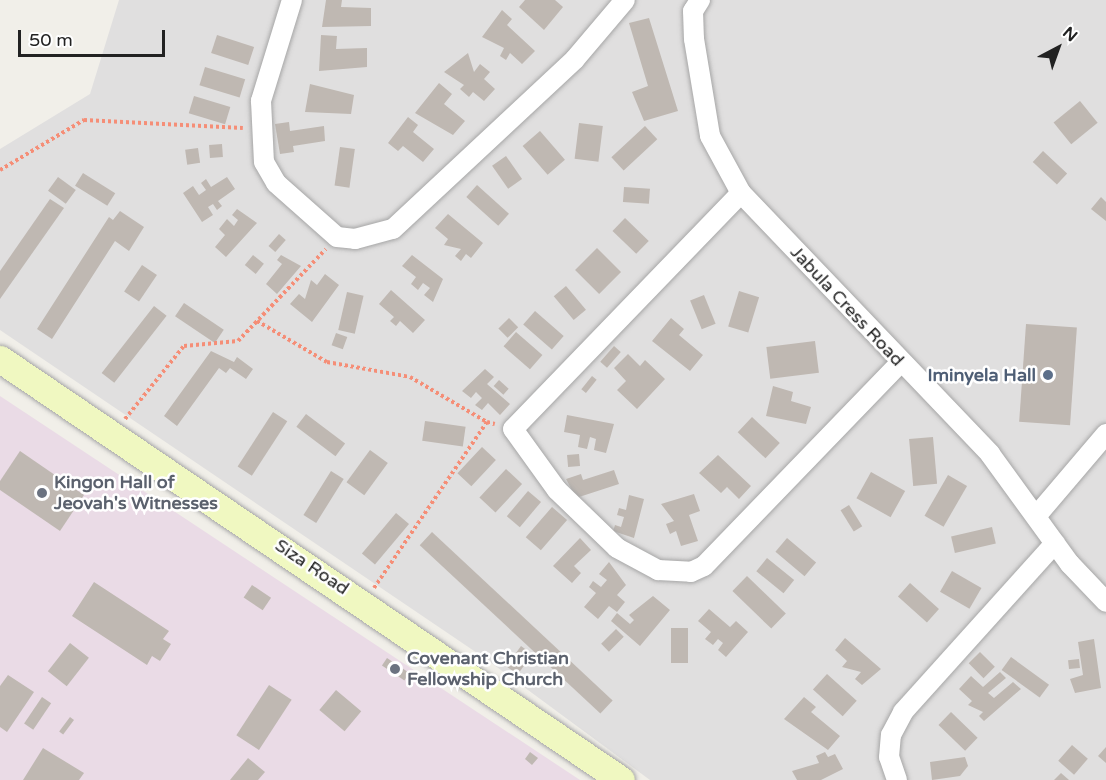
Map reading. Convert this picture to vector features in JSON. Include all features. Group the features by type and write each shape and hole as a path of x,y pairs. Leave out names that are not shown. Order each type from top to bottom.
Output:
{"street":[{"path":"291,0 261,101 259,129 264,162 276,183 337,237 375,238 393,229 574,59 625,0"},
{"name":"Jabula Cress Road","path":"692,4 710,136 741,193 900,363 990,454 1038,514 1055,543 1106,602"},
{"path":"741,193 513,429 557,490 617,548 678,574 704,566 900,363"},
{"name":"Siza Road","path":"0,359 114,433 621,780"},
{"path":"1038,514 1106,434"},
{"path":"897,780 889,757 891,735 903,712 1055,543"}],"path":[{"path":"0,170 84,120 259,129"},
{"path":"114,433 184,346 238,341 337,237"},
{"path":"257,321 327,362 410,377 487,422 513,429"},
{"path":"364,603 487,422"}],"shaded area":[{"path":"119,0 1106,0 1106,780 650,780 486,659 0,330 0,149 90,94"},
{"path":"0,396 580,780 0,780"}],"building":[{"path":"326,0 342,0 341,7 371,8 371,26 322,27"},
{"path":"525,0 555,0 563,7 544,30 519,7"},
{"path":"502,10 512,19 507,25 535,51 522,64 510,53 506,60 500,56 504,48 482,37"},
{"path":"649,18 678,111 644,121 632,92 648,86 629,23"},
{"path":"217,35 254,47 248,65 211,53"},
{"path":"321,35 337,36 336,49 367,48 367,67 319,71"},
{"path":"468,53 474,72 480,64 490,72 484,79 495,89 484,101 473,92 469,97 460,89 464,85 444,72"},
{"path":"205,67 245,79 240,97 199,85"},
{"path":"439,83 452,94 444,104 465,121 453,135 415,113"},
{"path":"310,84 354,95 351,114 305,112"},
{"path":"194,96 230,107 225,124 189,113"},
{"path":"1080,101 1098,123 1071,144 1054,122"},
{"path":"408,117 418,125 413,132 434,149 423,162 403,146 398,151 388,143"},
{"path":"289,122 290,131 324,126 325,141 293,146 294,152 280,154 275,124"},
{"path":"579,123 603,126 598,162 575,159"},
{"path":"645,126 657,139 624,171 611,157"},
{"path":"540,131 565,160 548,175 523,146"},
{"path":"222,144 223,157 210,158 209,145"},
{"path":"340,147 355,149 349,188 335,186"},
{"path":"198,148 200,163 187,165 185,150"},
{"path":"1043,151 1067,174 1057,184 1033,162"},
{"path":"506,156 522,179 508,189 492,166"},
{"path":"83,173 115,193 107,206 75,186"},
{"path":"58,177 76,190 66,204 48,191"},
{"path":"227,177 235,189 218,201 222,206 217,210 213,204 208,207 213,215 202,222 183,193 193,186 199,195 206,190 201,183 206,179 211,187"},
{"path":"477,185 509,214 498,226 466,197"},
{"path":"624,187 650,189 649,204 623,202"},
{"path":"1101,197 1106,202 1106,221 1091,209"},
{"path":"50,199 64,208 0,299 0,271"},
{"path":"237,209 257,223 226,257 215,247 225,235 219,229 227,219 234,226 238,220 232,215"},
{"path":"120,211 144,227 129,251 115,241 52,339 37,329 109,217 113,220"},
{"path":"448,214 483,243 471,258 466,254 461,261 455,256 461,249 444,245 448,239 435,228"},
{"path":"625,218 649,241 636,254 612,231"},
{"path":"279,234 286,240 275,252 269,246"},
{"path":"597,248 621,272 599,294 575,270"},
{"path":"253,255 264,264 256,274 245,265"},
{"path":"281,255 301,266 277,294 266,284 282,264 277,260"},
{"path":"412,255 443,279 433,302 424,295 430,288 423,283 418,290 411,284 416,277 402,266"},
{"path":"142,265 157,275 139,302 124,292"},
{"path":"325,274 339,285 312,322 290,304 299,294 305,299 311,280 317,285"},
{"path":"566,286 586,310 574,320 554,296"},
{"path":"391,290 425,320 413,333 400,321 396,326 390,321 394,317 379,304"},
{"path":"739,291 759,297 748,333 728,326"},
{"path":"347,292 364,296 355,334 338,330"},
{"path":"704,295 716,324 702,329 690,301"},
{"path":"184,303 224,330 215,343 175,316"},
{"path":"154,306 167,316 114,383 102,373"},
{"path":"535,311 564,336 552,350 523,325"},
{"path":"509,318 518,327 508,338 498,329"},
{"path":"671,318 684,329 679,335 703,355 690,371 652,341"},
{"name":"Iminyela Hall","path":"1026,324 1077,328 1070,425 1019,422"},
{"path":"516,332 542,355 530,369 504,346"},
{"path":"336,333 347,337 343,349 332,345"},
{"path":"815,341 819,373 770,379 766,347"},
{"path":"614,346 621,352 607,368 600,362"},
{"path":"211,351 234,362 237,357 253,369 246,379 230,368 226,373 219,368 177,426 164,416"},
{"path":"628,354 640,366 645,360 665,379 637,409 617,390 626,381 614,368"},
{"path":"485,369 494,377 487,384 510,404 500,415 488,403 482,410 475,405 482,398 476,392 471,398 462,391"},
{"path":"592,376 597,380 586,393 581,389"},
{"path":"499,380 509,389 503,395 494,386"},
{"path":"773,386 793,392 791,401 811,407 806,424 766,416"},
{"path":"273,412 287,421 252,476 238,467"},
{"path":"306,414 345,443 336,456 296,427"},
{"path":"567,415 614,424 606,453 594,450 596,439 590,437 587,449 578,447 580,435 564,432"},
{"path":"752,417 780,443 765,458 738,432"},
{"path":"425,421 466,427 463,447 422,441"},
{"path":"933,437 937,484 913,486 909,439"},
{"path":"482,447 496,460 471,486 457,473"},
{"path":"370,450 388,463 364,495 346,482"},
{"name":"Kingon Hall of Jeovah's Witnesses","path":"20,451 84,495 60,531 0,490 0,481"},
{"path":"579,454 580,466 568,467 567,455"},
{"path":"718,455 751,486 739,499 727,487 721,493 699,473"},
{"path":"506,469 522,484 495,513 479,498"},
{"path":"614,470 619,484 576,498 566,479 581,474 583,480"},
{"path":"331,471 344,479 316,523 303,515"},
{"path":"871,472 905,491 891,517 856,498"},
{"path":"948,475 967,486 944,527 924,516"},
{"path":"528,491 541,502 520,527 507,516"},
{"path":"694,494 700,511 689,515 698,541 681,546 676,531 670,534 666,524 674,521 661,504"},
{"path":"629,495 644,499 634,538 613,531 615,525 621,527 624,517 617,515 619,508 626,510"},
{"path":"849,505 862,526 854,532 841,510"},
{"path":"552,507 567,520 541,550 526,537"},
{"path":"396,513 409,524 375,565 362,554"},
{"path":"992,527 996,544 955,553 951,536"},
{"path":"432,532 613,700 600,714 420,545"},
{"path":"580,538 591,550 574,566 581,573 572,583 553,566"},
{"path":"787,538 816,562 805,576 775,552"},
{"path":"767,558 794,580 784,593 756,571"},
{"path":"609,562 626,585 617,595 625,602 617,612 609,606 598,619 584,607 596,593 589,587 593,581 601,587 607,580 599,574"},
{"path":"952,571 981,588 969,609 940,592"},
{"path":"747,576 786,614 771,629 732,591"},
{"path":"94,582 169,631 163,639 171,644 160,661 152,656 147,665 72,616"},
{"path":"910,583 939,609 927,622 898,596"},
{"path":"252,585 271,598 263,610 244,597"},
{"path":"653,596 670,610 640,646 611,621 617,613 630,624 634,620 629,615"},
{"path":"709,609 730,627 736,621 748,632 726,657 718,650 723,643 718,639 713,645 705,639 711,632 698,621"},
{"path":"671,628 688,628 688,663 671,663"},
{"path":"616,629 624,637 609,652 601,644"},
{"path":"845,638 881,669 862,685 855,679 861,672 842,667 847,661 835,650"},
{"path":"1094,639 1101,688 1075,693 1070,679 1083,675 1078,642"},
{"path":"70,643 89,658 67,686 48,671"},
{"path":"521,646 532,654 518,674 506,666"},
{"path":"980,652 995,667 984,678 969,663"},
{"path":"1011,657 1049,685 1040,698 1002,670"},
{"name":"Covenant Christian Fellowship Church","path":"387,658 409,673 404,681 382,665"},
{"path":"1079,659 1080,668 1069,669 1068,660"},
{"path":"1000,672 1006,678 988,693 994,698 1013,682 1021,689 984,721 979,716 983,712 968,705 972,701 959,689 971,676 983,687"},
{"path":"827,674 857,701 843,716 813,690"},
{"path":"8,675 34,692 7,732 0,727 0,686"},
{"path":"269,685 292,700 259,750 236,735"},
{"path":"336,690 361,711 345,731 319,710"},
{"path":"42,697 51,703 33,730 24,724"},
{"path":"804,697 816,707 811,712 840,736 828,750 784,719"},
{"path":"951,712 978,738 965,751 938,725"},
{"path":"70,717 74,720 63,734 59,731"},
{"path":"1072,745 1088,759 1074,775 1058,761"},
{"path":"1106,747 1106,763 1098,756"},
{"path":"43,748 84,773 79,780 23,780"},
{"path":"530,752 538,758 532,765 525,759"},
{"path":"825,752 828,757 835,754 843,769 821,780 797,780 792,771 819,763 816,756"},
{"path":"965,757 968,766 960,776 932,780 930,762"},
{"path":"248,758 265,772 258,780 230,780"},
{"path":"1061,773 1069,780 1054,780"}],"place":[{"name":"Iminyela Hall","path":"1048,375"},
{"name":"Kingon Hall of Jeovah's Witnesses","path":"42,493"},
{"name":"Covenant Christian Fellowship Church","path":"395,669"}]}
